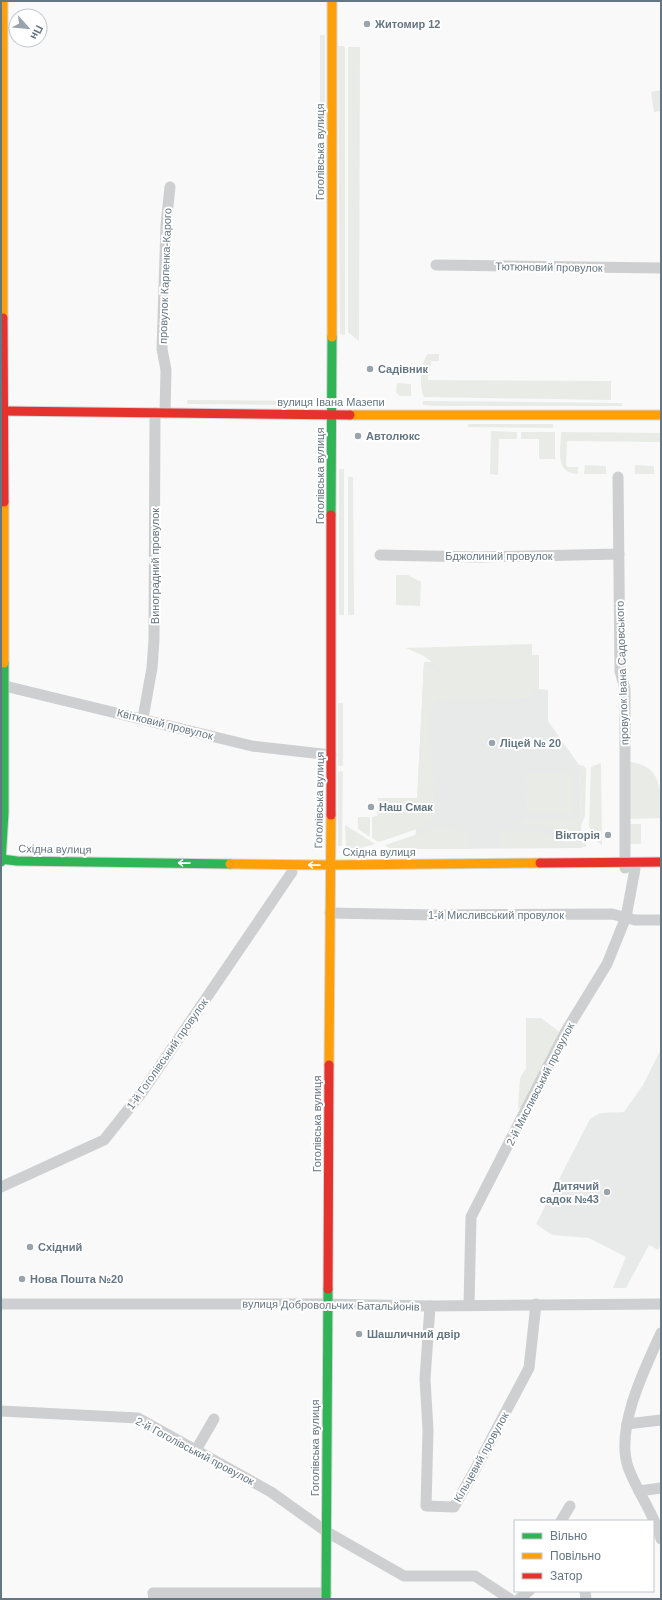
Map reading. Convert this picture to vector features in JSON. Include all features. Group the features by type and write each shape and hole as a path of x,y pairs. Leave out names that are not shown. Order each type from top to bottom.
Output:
{"street":[{"path":"1,862 4,812 2,685 3,1"},
{"name":"Гоголівська вулиця","path":"326,1596 331,756 332,1"},
{"name":"провулок Карпенка-Карого","path":"160,413 166,370 162,349 166,225 170,187"},
{"name":"Тютюновий провулок","path":"436,265 661,268"},
{"name":"вулиця Івана Мазепи","path":"2,411 332,415 661,415"},
{"name":"Виноградний провулок","path":"143,718 152,668 154,640 160,413"},
{"name":"провулок Івана Садовського","path":"618,477 620,671 625,689 628,867"},
{"name":"Бджолиний провулок","path":"380,555 479,557 619,554"},
{"name":"Квітковий провулок","path":"2,685 143,718 252,746 331,756"},
{"name":"Східна вулиця","path":"1,862 17,861 330,868 628,867 661,869"},
{"name":"Східна вулиця","path":"1,862 292,872 330,868"},
{"name":"Східна вулиця","path":"628,867 661,862"},
{"name":"2-й Мисливський провулок","path":"470,1305 471,1218 566,1031 607,964 626,917 628,867"},
{"name":"1-й Гоголівський провулок","path":"1,1187 104,1140 142,1091 292,872"},
{"name":"1-й Мисливський провулок","path":"330,913 434,915 612,914 635,920 661,920"},
{"name":"вулиця Добровольчих Батальйонів","path":"1,1304 328,1304 430,1306 661,1304"},
{"name":"Кільцевий провулок","path":"430,1306 425,1379 428,1430 426,1506 454,1507 529,1368 536,1304"},
{"path":"654,1520 628,1466 624,1440 627,1424 644,1371 661,1333"},
{"name":"2-й Гоголівський провулок","path":"1,1411 138,1418 271,1492 327,1532 404,1576 475,1576 510,1599"},
{"path":"196,1450 214,1419"},
{"path":"627,1424 661,1420"},
{"path":"639,1491 661,1488"},
{"path":"562,1520 570,1506"},
{"path":"654,1521 660,1533"},
{"path":"519,1599 528,1592"},
{"path":"154,1599 154,1593 326,1596"}],"shaded area":[{"path":"320,35 325,35 325,103 320,103"},
{"path":"338,46 344,46 345,48 345,335 340,334"},
{"path":"348,47 360,47 359,341 348,332"},
{"path":"661,90 661,111 654,112 651,92"},
{"path":"428,354 439,354 439,361 431,361 428,380 611,381 611,400 424,397 421,388 421,375 423,363"},
{"path":"397,383 411,384 411,396 400,396 396,392"},
{"path":"187,400 308,401 308,405 187,404"},
{"path":"423,401 622,403 622,406 436,406 423,405"},
{"path":"468,424 553,424 553,428 468,427"},
{"path":"491,431 517,432 517,439 499,439 498,475 490,474"},
{"path":"521,432 555,432 555,459 539,459 539,439 521,439"},
{"path":"561,432 661,433 661,442 567,441 566,465 568,467 578,467 578,474 570,473 562,465 560,459"},
{"path":"585,465 606,466 606,474 584,474"},
{"path":"635,465 654,466 654,474 635,474"},
{"path":"339,469 344,469 344,615 339,615"},
{"path":"348,477 353,477 354,615 348,615"},
{"path":"396,575 408,575 421,582 420,606 396,605"},
{"path":"532,644 532,655 539,655 539,690 531,690 531,698 437,699 430,714 435,818 417,829 379,842 372,838 372,817 377,816 378,798 417,798 424,662 436,672 445,672 424,656 406,648"},
{"name":"Ліцей № 20","path":"539,661 539,689 548,690 548,721 579,765 582,848 415,849 424,662"},
{"path":"338,703 343,703 343,766 338,766"},
{"path":"630,762 641,764 648,768 658,781 661,798 661,818 629,819"},
{"path":"601,763 602,845 595,840 589,826 591,767"},
{"path":"579,765 584,766 586,769 585,816 578,831 574,832 547,826 522,824 522,819 581,817"},
{"path":"343,771 342,846 338,846 338,772"},
{"path":"527,774 572,774 572,814 526,813"},
{"path":"358,817 370,817 370,837 358,829"},
{"path":"629,824 641,824 641,844 629,844"},
{"path":"345,825 375,844 349,851 346,847"},
{"path":"436,828 471,832 471,849 390,849 385,845"},
{"path":"500,830 545,833 586,844 586,847 500,848"},
{"path":"526,1018 541,1018 561,1033 523,1108 518,1108 520,1078 526,1068"},
{"name":"Дитячий садок №43","path":"661,1049 661,1244 658,1250 649,1245 626,1288 613,1288 626,1257 589,1238 552,1235 536,1224 590,1119 600,1113 624,1112 643,1085"}],"traffic: fast":[{"path":"331,515 332,337"},
{"path":"1,862 4,813 4,663"},
{"path":"1,859 17,861 230,864"},
{"path":"326,1599 328,1289"}],"traffic: slow":[{"path":"3,1 3,318"},
{"path":"332,1 332,337"},
{"path":"350,415 661,415"},
{"path":"4,502 4,663"},
{"path":"329,1065 331,815"},
{"path":"230,864 330,865 540,863"}],"traffic: jam":[{"path":"3,318 4,502"},
{"path":"1,411 350,415"},
{"path":"331,515 331,815"},
{"path":"540,863 661,862"},
{"path":"328,1289 329,1065"}],"place":[{"name":"Житомир 12","path":"367,24"},
{"name":"Садівник","path":"370,369"},
{"name":"Автолюкс","path":"358,436"},
{"name":"Ліцей № 20","path":"492,743"},
{"name":"Наш Смак","path":"371,807"},
{"name":"Вікторія","path":"608,835"},
{"name":"Дитячий садок №43","path":"607,1192"},
{"name":"Східний","path":"30,1247"},
{"name":"Нова Пошта №20","path":"22,1279"},
{"name":"Шашличний двір","path":"359,1334"}]}
